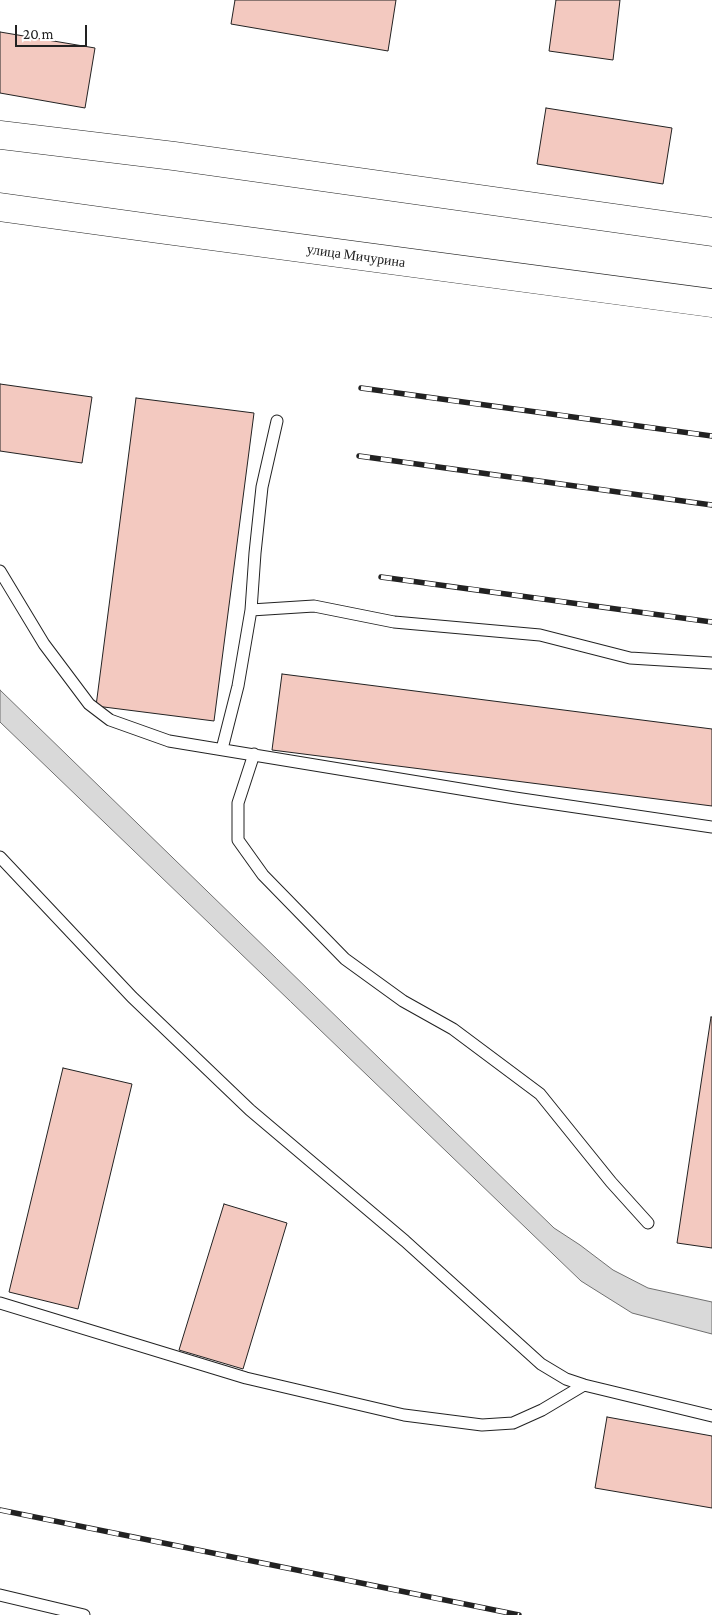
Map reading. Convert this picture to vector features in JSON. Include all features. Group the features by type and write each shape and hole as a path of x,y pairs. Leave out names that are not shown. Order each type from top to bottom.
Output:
{"main road":[{"path":"0,135 174,156 712,232"},
{"name":"улица Мичурина","path":"0,207 712,303"}],"lane":[{"path":"222,749 238,686 251,610 262,487 277,421"},
{"path":"0,572 44,644 89,704 110,720 169,741 515,798 712,827"},
{"path":"251,610 314,606 394,622 540,635 630,658 712,663"},
{"path":"254,754 238,803 238,840 263,875 345,958 403,1001 453,1029 540,1094 611,1182 648,1223"},
{"path":"0,857 132,997 250,1110 405,1241 541,1364 566,1379 584,1385 712,1416"},
{"path":"0,1303 246,1378 414,1416 482,1425 513,1422 542,1410 584,1385"},
{"path":"0,1595 84,1615"}],"shaded area":[{"path":"0,690 554,1228 613,1270 648,1288 712,1302 712,1334 632,1313 581,1281 0,722"}],"building":[{"path":"235,0 396,0 388,51 231,24"},
{"path":"556,0 620,0 613,60 549,51"},
{"path":"0,32 95,48 85,108 0,93"},
{"path":"546,108 672,128 663,184 537,164"},
{"path":"0,384 92,397 82,463 0,451"},
{"path":"136,398 254,413 214,721 96,706"},
{"path":"282,674 712,729 712,806 272,750"},
{"path":"712,1017 712,1248 677,1243"},
{"path":"63,1068 132,1084 78,1309 9,1292"},
{"path":"224,1204 287,1223 243,1369 179,1350"},
{"path":"607,1417 712,1436 712,1508 595,1488"}],"railway":[{"path":"361,388 712,436"},
{"path":"359,456 712,505"},
{"path":"381,577 712,622"},
{"path":"0,1510 519,1615"}]}
